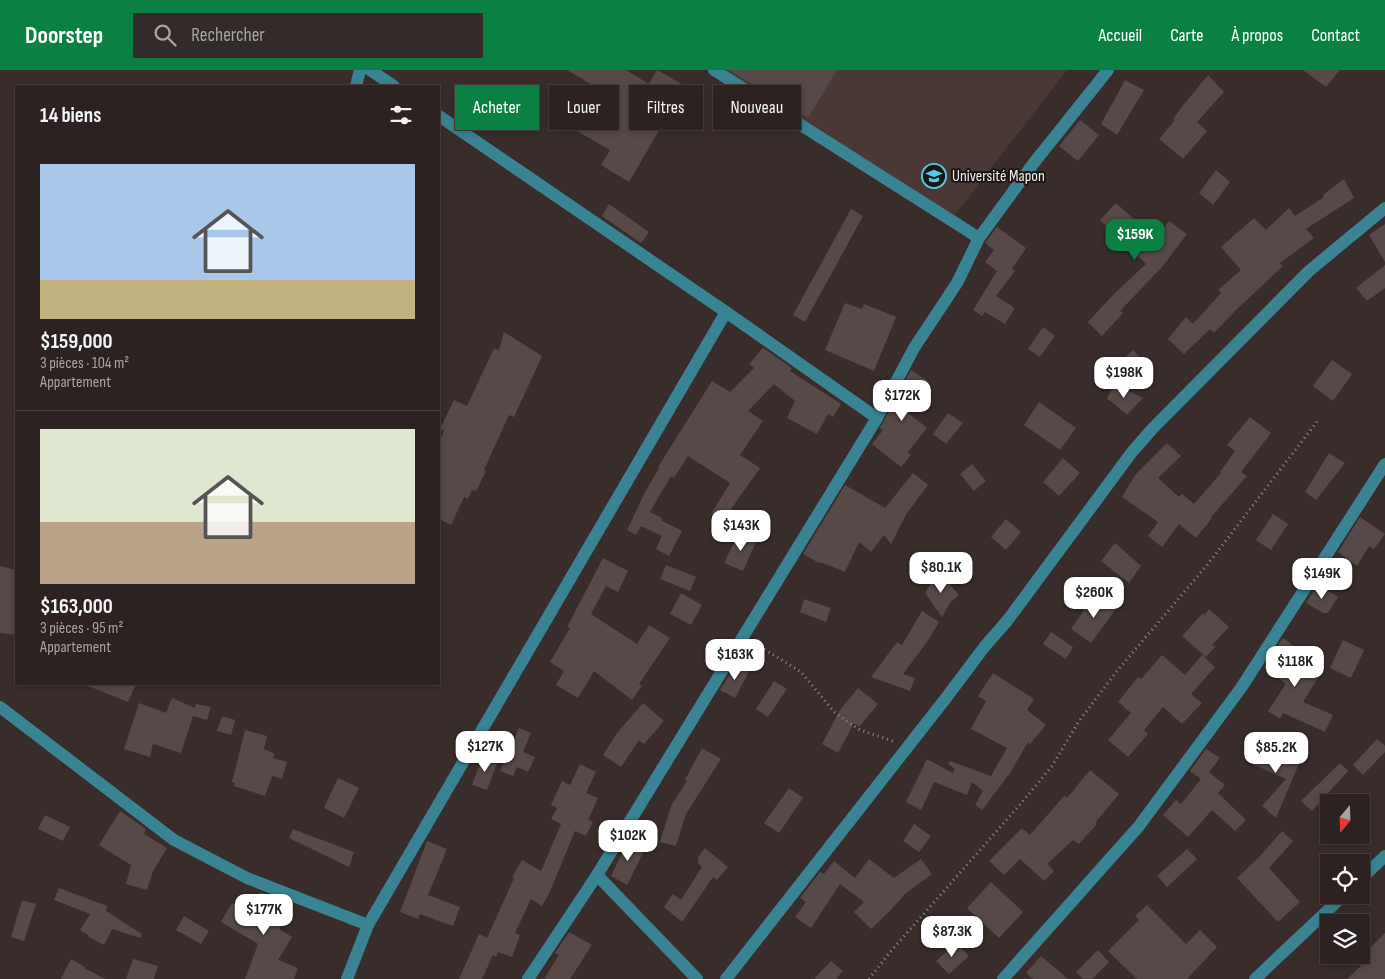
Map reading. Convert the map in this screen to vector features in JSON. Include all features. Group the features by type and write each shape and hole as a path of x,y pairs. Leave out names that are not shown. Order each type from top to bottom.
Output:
{"street":[{"path":"356,85 360,70"},
{"path":"370,70 392,85"},
{"path":"714,70 979,238"},
{"path":"528,979 597,875 877,418 914,348 956,283 979,238 1108,70"},
{"path":"440,117 726,312 877,418"},
{"path":"726,979 985,646 1007,621 1132,452 1153,428 1309,271 1385,208"},
{"path":"347,979 368,925 726,312"},
{"path":"1003,979 1140,826 1241,688 1385,464"},
{"path":"0,708 174,840 247,878 368,925"},
{"path":"1370,870 1385,856"},
{"path":"597,875 697,979"},
{"path":"1255,979 1334,904"}],"path":[{"path":"868,979 1052,766 1079,721 1117,671 1208,564 1319,419"},
{"path":"743,636 801,672 835,713 858,729 908,746"}],"shaded area":[{"name":"Université Mapon","path":"719,70 1067,70 950,221 801,124 801,85 742,85"}],"building":[{"path":"567,70 626,70 649,84 657,70 683,85 629,85 629,130 659,130 629,182 601,165 610,150 575,130 619,130 619,85 592,85"},
{"path":"729,70 837,70 808,118 801,114 801,85 754,85"},
{"path":"1303,70 1340,70 1326,87"},
{"path":"1208,75 1224,92 1197,122 1207,131 1183,159 1159,139"},
{"path":"1125,80 1144,90 1117,135 1101,124"},
{"path":"1080,120 1099,135 1078,161 1059,146"},
{"path":"1216,170 1230,182 1213,205 1199,193"},
{"path":"1344,179 1354,198 1306,229 1314,238 1280,263 1283,266 1214,333 1210,329 1184,354 1168,339 1186,317 1193,324 1221,293 1218,290 1241,270 1221,247 1254,218 1266,230 1289,208 1295,216 1324,197 1323,195"},
{"path":"1116,203 1156,239 1169,221 1187,234 1162,267 1120,311 1123,313 1102,336 1088,322 1146,264 1100,220"},
{"path":"609,204 649,232 641,243 602,216"},
{"path":"851,209 863,216 805,322 793,315"},
{"path":"1385,224 1385,262 1369,235"},
{"path":"997,227 1026,248 1012,269 1015,271 996,296 1015,308 1005,324 985,312 982,316 973,310 997,271 985,262 994,250 985,243"},
{"path":"1385,265 1385,288 1367,301 1356,288"},
{"path":"845,303 862,309 864,304 896,317 874,371 825,350"},
{"path":"1043,327 1055,336 1040,357 1028,349"},
{"path":"504,332 542,356 514,417 509,415 476,491 472,490 468,499 464,497 451,525 440,520 440,441 444,431 440,429 454,400 467,406 494,348 499,350"},
{"path":"763,348 792,368 790,371 841,404 833,417 828,414 817,434 787,418 795,401 774,384 748,411 763,421 740,455 760,468 731,509 742,516 734,528 711,514 730,483 688,456 674,478 671,476 650,512 682,531 669,556 656,549 662,536 641,526 636,535 627,530 658,467 712,381 730,392 754,368 749,364"},
{"path":"1133,350 1149,367 1138,377 1122,361"},
{"path":"1332,360 1352,374 1333,401 1313,386"},
{"path":"911,370 929,382 908,413 927,428 908,452 911,455 901,467 872,444 883,430 880,428"},
{"path":"1114,384 1143,398 1127,415 1107,399"},
{"path":"1039,402 1076,428 1060,450 1024,425"},
{"path":"948,413 963,423 946,444 933,434"},
{"path":"1250,417 1271,433 1241,472 1247,476 1211,517 1196,538 1179,524 1162,547 1148,536 1158,522 1122,497 1135,475 1167,443 1181,456 1158,478 1179,497 1182,494 1194,504 1221,473 1235,451 1227,445"},
{"path":"1329,453 1345,463 1316,500 1305,492"},
{"path":"1063,458 1080,473 1059,496 1043,482"},
{"path":"972,464 986,481 974,491 960,474"},
{"path":"913,473 928,485 907,513 891,544 884,535 871,552 859,542 845,572 819,563 803,554 845,485 885,508"},
{"path":"1273,514 1288,524 1271,550 1256,540"},
{"path":"1360,517 1385,534 1374,549 1369,546 1357,566 1338,552"},
{"path":"1006,519 1021,532 1006,550 991,537"},
{"path":"739,532 757,540 743,571 724,563"},
{"path":"1115,543 1141,566 1129,583 1101,561"},
{"path":"603,558 628,571 618,592 606,586 591,614 637,644 649,625 670,638 639,684 642,686 632,700 594,671 578,698 556,685 564,671 550,662 570,628 567,627"},
{"path":"666,565 696,577 690,591 660,579"},
{"path":"0,566 15,570 15,635 0,633"},
{"path":"938,571 959,595 950,603 942,617 925,593"},
{"path":"1318,584 1338,597 1328,613 1323,613 1306,603"},
{"path":"681,593 702,605 691,625 670,614"},
{"path":"1104,595 1118,606 1091,643 1071,629 1087,606 1093,610"},
{"path":"804,599 831,608 826,622 800,612"},
{"path":"1209,609 1229,627 1212,645 1215,647 1206,657 1182,636"},
{"path":"922,611 939,622 927,642 903,674 915,678 910,691 871,677 897,642 902,645"},
{"path":"1051,632 1073,647 1066,659 1043,644"},
{"path":"1283,638 1302,652 1294,663 1318,678 1303,702 1333,715 1325,732 1283,713 1280,719 1268,711 1286,684 1264,667"},
{"path":"1343,640 1364,650 1351,678 1330,668"},
{"path":"1162,655 1185,675 1202,655 1215,667 1191,694 1202,703 1182,724 1163,707 1144,730 1148,734 1128,757 1108,740 1131,713 1118,702 1138,677 1141,679"},
{"path":"736,664 749,671 735,698 720,690"},
{"path":"993,673 1034,699 1027,710 1046,725 1030,744 1028,742 1010,773 982,810 975,805 983,791 972,782 967,795 934,782 921,810 906,802 927,759 953,773 955,769 948,764 950,761 991,776 1007,748 971,729 986,701 978,696"},
{"path":"774,681 787,689 768,717 756,709"},
{"path":"86,685 136,685 128,702"},
{"path":"858,688 878,704 859,727 854,723 838,753 822,744 840,710"},
{"path":"172,698 195,708 196,704 211,707 207,720 193,716 181,753 153,744 150,757 124,749 139,703 166,713"},
{"path":"643,703 664,721 644,744 639,740 621,767 603,755 617,733"},
{"path":"222,716 235,720 231,735 217,731"},
{"path":"519,728 531,733 523,752 535,757 528,772 517,767 513,776 500,771"},
{"path":"245,730 267,736 264,749 275,754 273,758 287,762 282,779 272,776 265,796 234,786 235,783 232,782"},
{"path":"1377,739 1385,746 1385,752 1363,775 1353,765"},
{"path":"1261,744 1300,761 1276,818 1262,806 1286,779 1252,764"},
{"path":"702,748 721,759 686,814 676,846 660,842 671,806 687,781 685,780"},
{"path":"1206,749 1220,758 1209,772 1225,785 1218,793 1246,820 1235,831 1212,810 1188,837 1163,815 1176,800 1181,804 1201,779 1190,771"},
{"path":"483,755 498,761 487,790 472,785"},
{"path":"1340,763 1348,771 1327,794 1320,794 1320,802 1312,811 1301,801"},
{"path":"580,764 596,772 586,793 598,798 588,820 593,822 586,836 575,831 549,894 542,906 531,899 515,933 520,935 512,957 498,952 496,957 493,955 482,979 459,979 479,934 487,938 514,878 512,877 522,860 541,871 561,824 551,819 557,808 551,805 562,781 570,785"},
{"path":"1090,770 1119,794 1095,823 1097,824 1079,844 1073,840 1047,864 1054,871 1044,881 1020,859 1004,875 989,861 1022,828 1030,835 1064,796 1067,798"},
{"path":"338,778 359,788 344,818 324,808"},
{"path":"789,788 803,798 779,833 764,823"},
{"path":"120,811 146,829 144,834 167,848 153,871 147,890 126,884 131,865 99,845"},
{"path":"45,815 70,827 63,841 38,829"},
{"path":"914,824 931,836 919,852 903,841"},
{"path":"293,829 354,852 349,867 289,838"},
{"path":"1282,831 1293,841 1269,868 1300,902 1278,922 1237,878"},
{"path":"629,839 646,847 627,885 611,876"},
{"path":"427,841 447,849 428,895 460,907 453,926 420,914 418,919 400,912"},
{"path":"705,848 728,867 717,880 713,877 682,922 664,907 673,894 681,900 702,867 698,863 698,857"},
{"path":"1187,849 1197,859 1167,887 1157,876"},
{"path":"869,859 894,878 921,859 932,874 906,893 871,929 854,912 864,902 840,884 811,928 795,917 806,902 800,898 820,872 824,874 834,861 855,878"},
{"path":"991,882 1023,912 999,938 967,908"},
{"path":"59,888 107,906 106,911 142,934 140,938 112,929 104,945 89,937 80,930 90,914 54,900"},
{"path":"260,892 271,896 292,909 279,929 292,937 278,960 298,968 294,979 245,979 258,944 221,922 232,903 247,911"},
{"path":"22,900 36,904 24,941 11,937"},
{"path":"1147,905 1186,944 1200,930 1217,947 1187,979 1137,979 1108,951 1139,920 1135,916"},
{"path":"184,916 209,931 201,944 176,930"},
{"path":"569,932 592,945 570,979 544,979 559,955 555,953"},
{"path":"1385,933 1385,979 1347,979 1363,964 1370,964 1370,948"},
{"path":"956,943 969,956 949,974 936,961"},
{"path":"1098,950 1109,962 1092,979 1083,979 1076,972"},
{"path":"1041,956 1068,979 1033,979 1026,973"},
{"path":"71,959 84,968 105,979 61,979"},
{"path":"133,959 158,966 154,979 126,979"},
{"path":"831,961 843,971 836,979 814,979"}],"place":[{"name":"Université Mapon","path":"934,176"}]}
